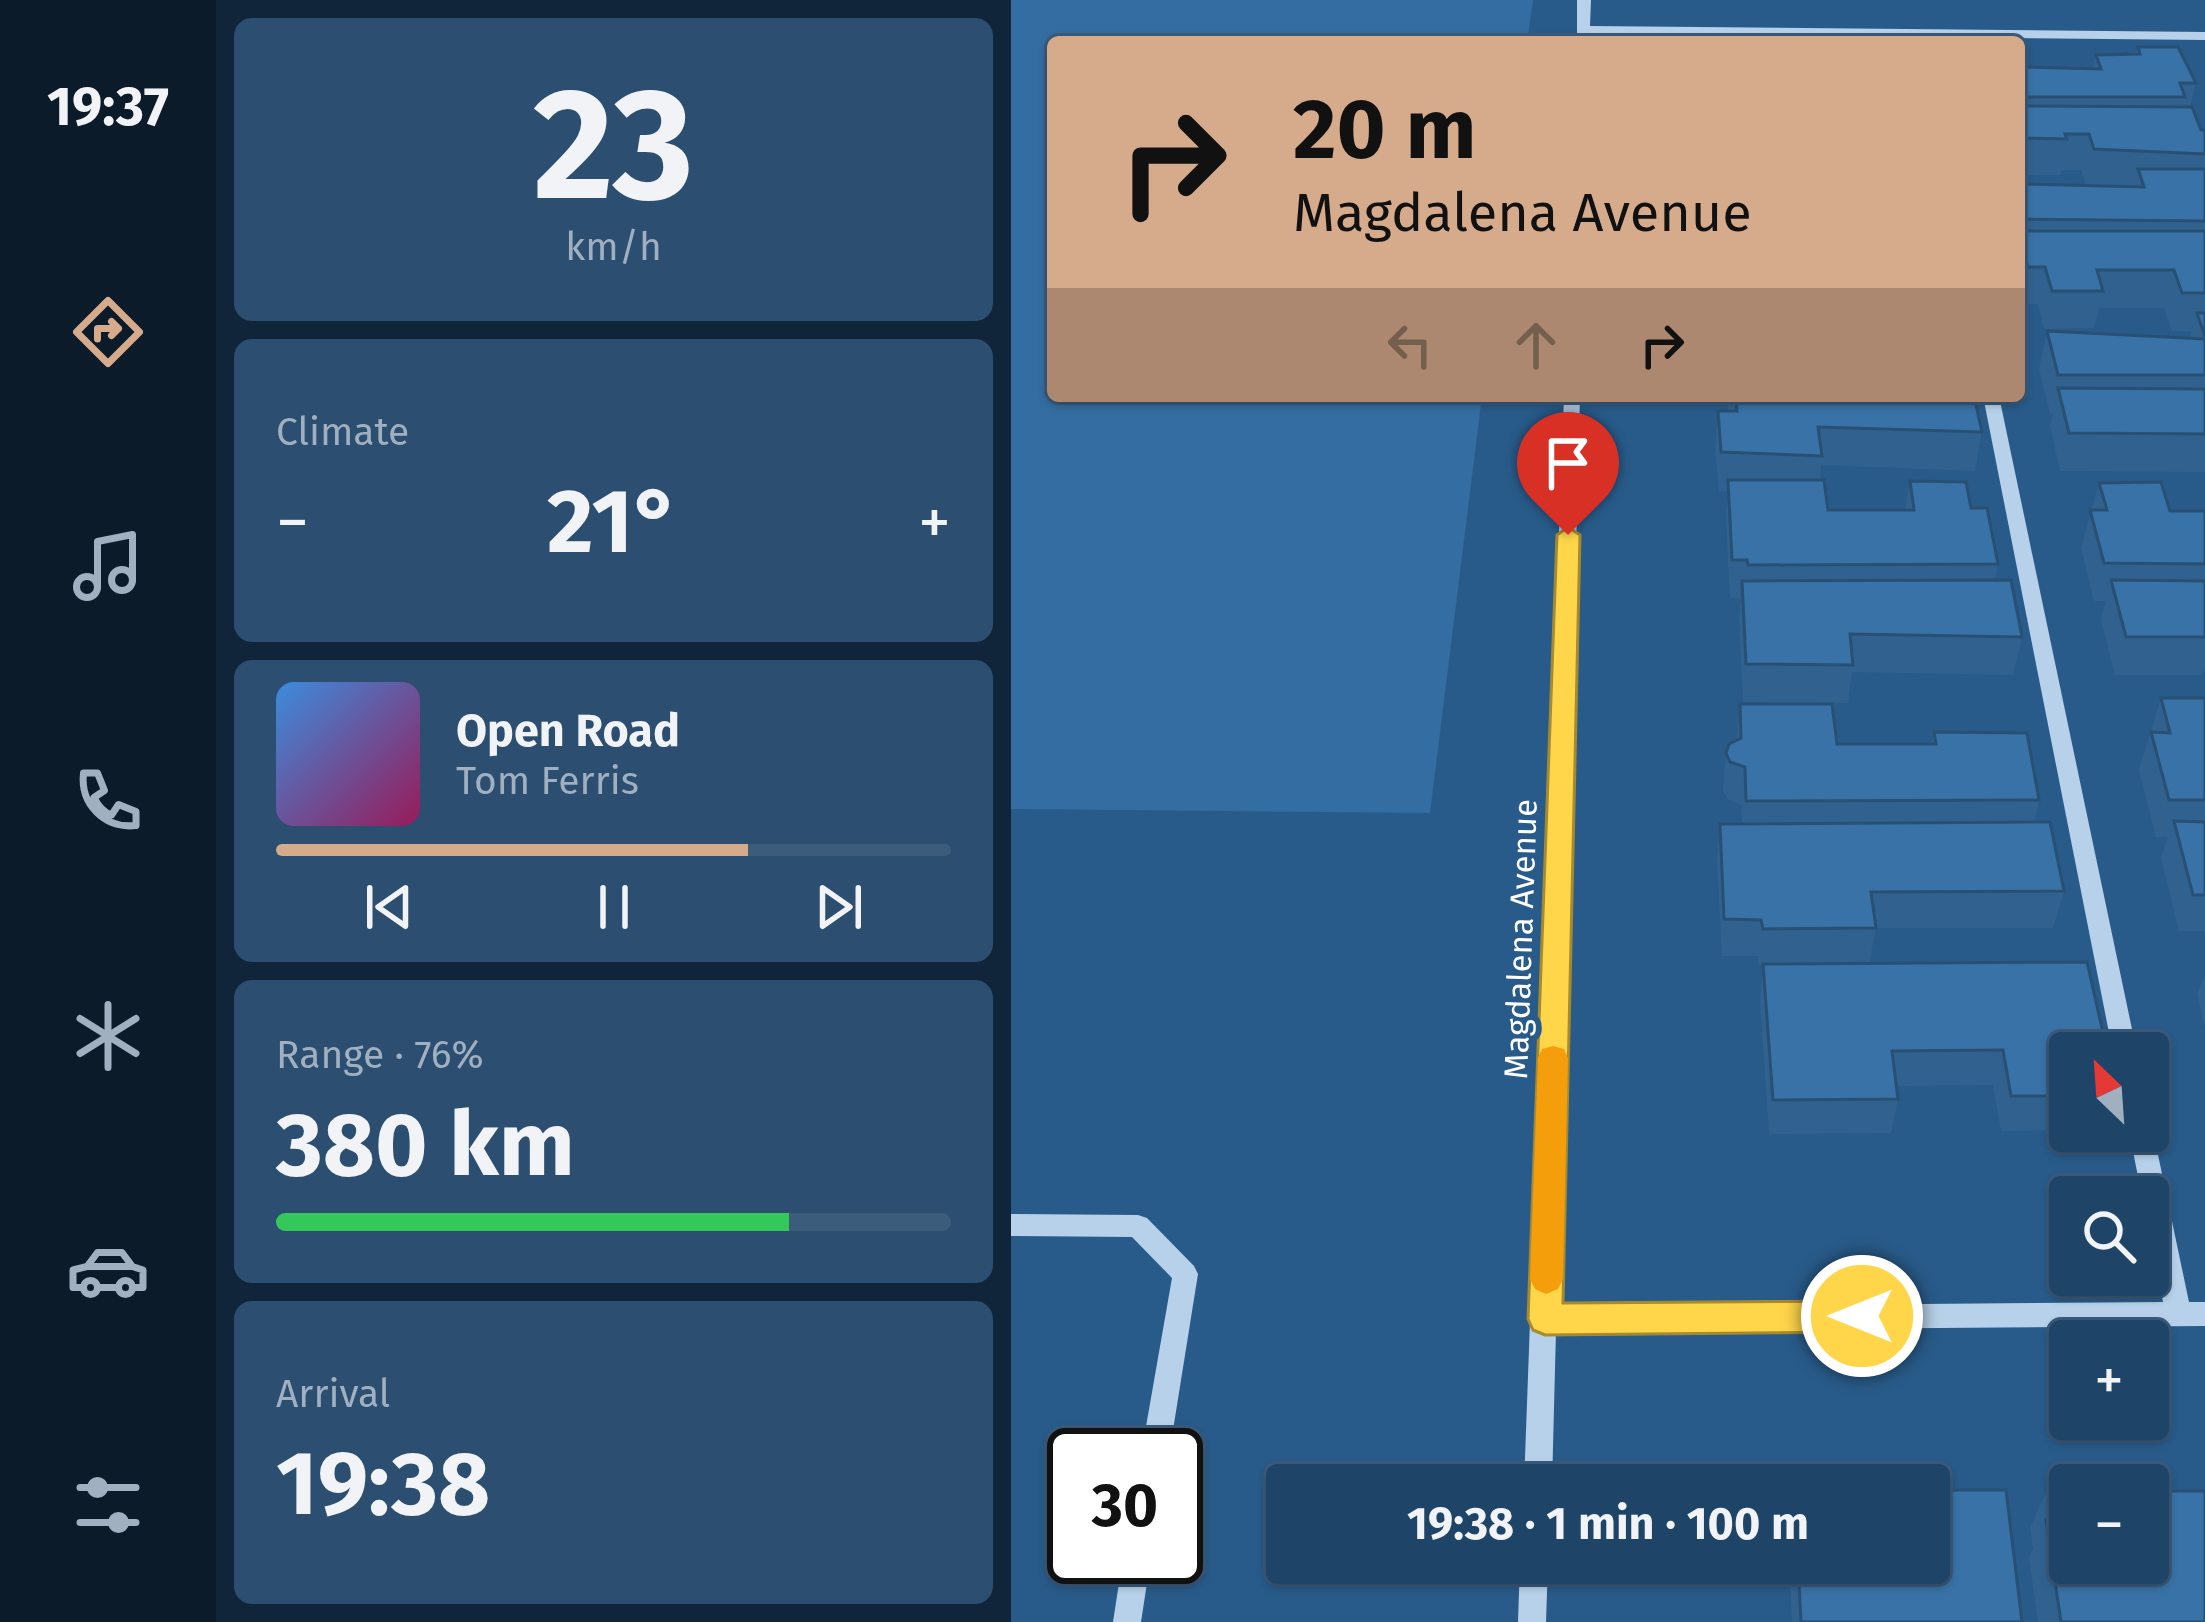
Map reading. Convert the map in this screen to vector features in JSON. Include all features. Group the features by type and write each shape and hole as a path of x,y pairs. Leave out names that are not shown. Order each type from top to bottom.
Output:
{"street":[{"path":"1583,36 1584,0"},
{"path":"2025,38 2205,36"},
{"name":"Magdalena Avenue","path":"1539,1464 1573,402"},
{"path":"1992,402 2121,1032"},
{"path":"1545,1319 2192,1314 2147,1152"},
{"path":"1011,1226 1138,1226 1185,1274 1159,1428"},
{"path":"1127,1622 1133,1584"},
{"path":"1532,1622 1534,1584"}],"shaded area":[{"path":"1011,0 1533,0 1528,36 1047,36 1047,402 1481,402 1430,813 1011,809"}],"building":[{"path":"2138,47 2178,47 2196,83 2180,83 2185,97 2025,97 2025,67 2101,69 2096,55 2140,54"},
{"path":"2025,106 2192,107 2205,130 2205,154 2094,149 2089,134 2065,134 2067,139 2025,138"},
{"path":"2138,169 2205,169 2205,221 2025,219 2025,184 2144,187"},
{"path":"2025,231 2205,231 2205,293 2182,293 2174,270 2097,270 2103,291 2052,291 2045,267 2028,267"},
{"path":"2197,313 2205,313 2205,337"},
{"path":"2047,331 2205,339 2205,375 2058,375"},
{"path":"2058,388 2205,389 2205,434 2069,433"},
{"path":"1736,402 1975,402 1982,432 1818,427 1822,456 1721,452 1718,411 1737,411"},
{"path":"1728,480 1824,480 1828,510 1914,510 1910,481 1966,482 1971,508 1987,508 1998,564 1748,565 1747,560 1732,560"},
{"path":"2161,482 2170,511 2205,511 2205,564 2104,563 2090,510 2107,510 2099,483"},
{"path":"2011,580 2022,637 1850,634 1853,665 1746,664 1742,581"},
{"path":"2111,580 2205,581 2205,637 2126,637"},
{"path":"2161,698 2205,698 2205,800 2169,800 2151,732 2170,733"},
{"path":"1740,704 1832,704 1837,744 1936,744 1934,732 2027,733 2039,800 1746,801 1745,767 1730,762 1726,753 1729,744 1741,738"},
{"path":"2174,821 2205,822 2205,895 2193,895"},
{"path":"2050,822 2064,891 1871,892 1876,928 1763,929 1761,920 1724,919 1720,824"},
{"path":"2087,962 2103,1032 2049,1032 2049,1096 2011,1096 2003,1050 1892,1051 1898,1099 1773,1100 1763,964"},
{"path":"1950,1490 2006,1490 2022,1622 1801,1622 1799,1584 1950,1584"},
{"path":"2169,1491 2205,1491 2205,1622 2061,1622 2055,1584 2169,1584"}],"slow traffic":[{"path":"1546,1279 1553,1058"}],"route":[{"path":"1568,535 1545,1319 1862,1316"}]}
